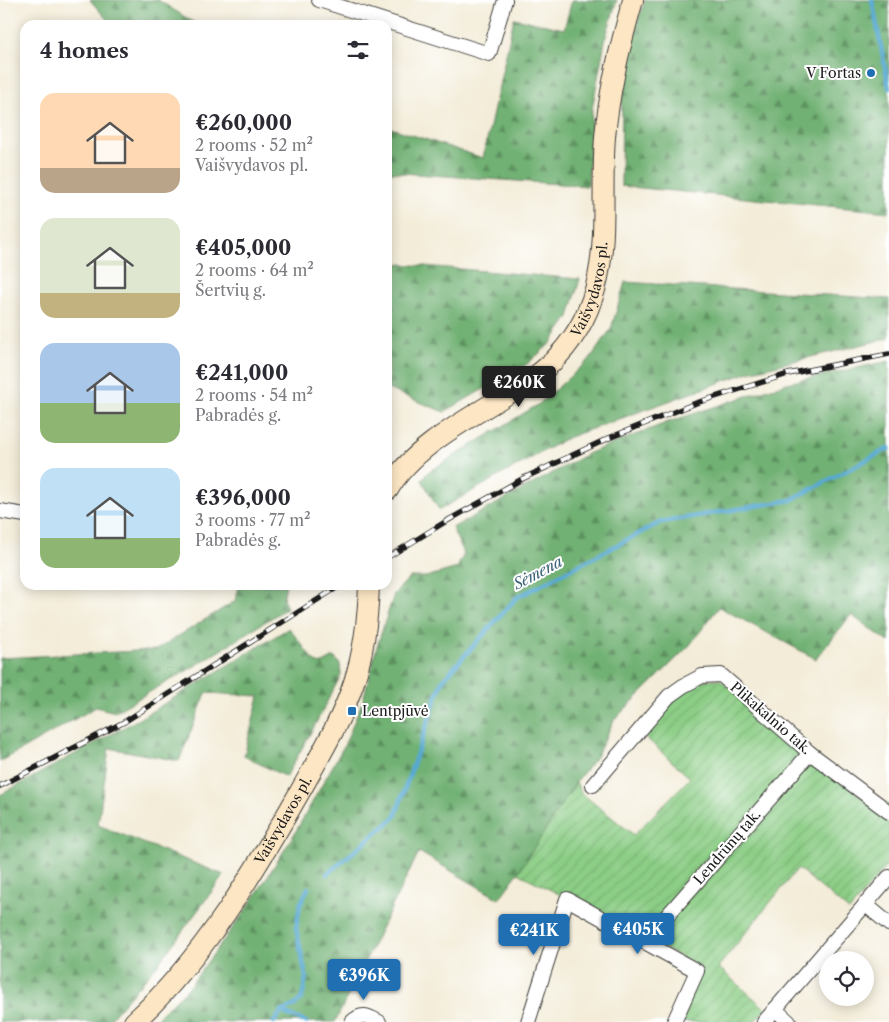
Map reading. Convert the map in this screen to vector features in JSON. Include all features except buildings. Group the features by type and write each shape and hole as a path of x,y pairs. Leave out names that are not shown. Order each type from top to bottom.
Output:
{"main road":[{"name":"Vaišvydavos pl.","path":"392,484 412,459 431,444 524,383 559,356 587,313 601,268 605,137 611,92 619,52 633,0"},
{"name":"Vaišvydavos pl.","path":"134,1022 171,984 208,938 247,881 321,754 344,707 358,669 367,621 369,590"}],"street":[{"path":"319,0 382,20"},
{"path":"392,23 488,54 505,0"},
{"path":"0,511 20,514"},
{"name":"Plikakalnio tak.","path":"592,786 669,696 702,676 720,675 810,752 889,812"},
{"name":"Lendrūnų tak.","path":"644,942 810,752"},
{"path":"764,1022 889,877"},
{"path":"528,1022 567,899 696,970 674,1022"},
{"path":"865,904 889,924"},
{"path":"774,1009 789,1022"},
{"path":"352,1022 357,1017 363,1015 379,1022"}],"green space":[{"path":"90,0 158,0 190,20 108,20"},
{"path":"572,0 617,0 606,36 592,109 588,186 392,172 392,128 483,158 514,18 564,29"},
{"path":"645,0 889,0 889,212 621,186 622,92 634,32"},
{"path":"392,263 580,279 569,317 551,343 527,364 444,412 392,391"},
{"path":"625,282 889,299 889,338 749,372 567,438 439,510 422,480 428,472 539,404 589,360 611,329"},
{"path":"889,361 889,642 851,615 816,659 719,607 689,646 614,720 596,757 576,782 518,873 499,899 419,852 335,1022 153,1022 189,987 248,907 292,838 344,746 363,700 377,646 394,594 410,577 426,577 457,568 464,554 452,528 589,453 671,421 787,383"},
{"path":"237,590 285,590 283,599 287,608 200,663 115,712 96,707 0,762 0,658 156,650 235,601"},
{"path":"289,628 315,662 321,664 334,657 340,664 341,675 286,777 244,756 259,696 206,693 179,761 109,748 98,825 224,875 159,963 107,1022 0,1022 0,795 139,719"},
{"path":"719,679 889,820 889,863 849,911 798,868 718,967 766,1009 754,1022 677,1022 701,967 518,873 576,782 581,793 634,835 690,778 642,734 672,699 704,680"}],"waterway":[{"path":"872,0 889,88"},
{"name":"Sėmena","path":"327,874 395,817 442,681 516,598 661,522 791,500 889,448"},
{"name":"Sėmena","path":"274,1022 281,1012 295,1005 302,998 306,977 296,928 300,905 308,888"},
{"path":"281,1012 306,1022"}],"railway":[{"path":"392,555 445,522 524,478 609,438 696,403 788,374 889,354"},
{"path":"0,786 124,722 333,590"}],"place":[{"name":"V Fortas","path":"871,73"},
{"name":"Lentpjūvė","path":"352,711"}]}
